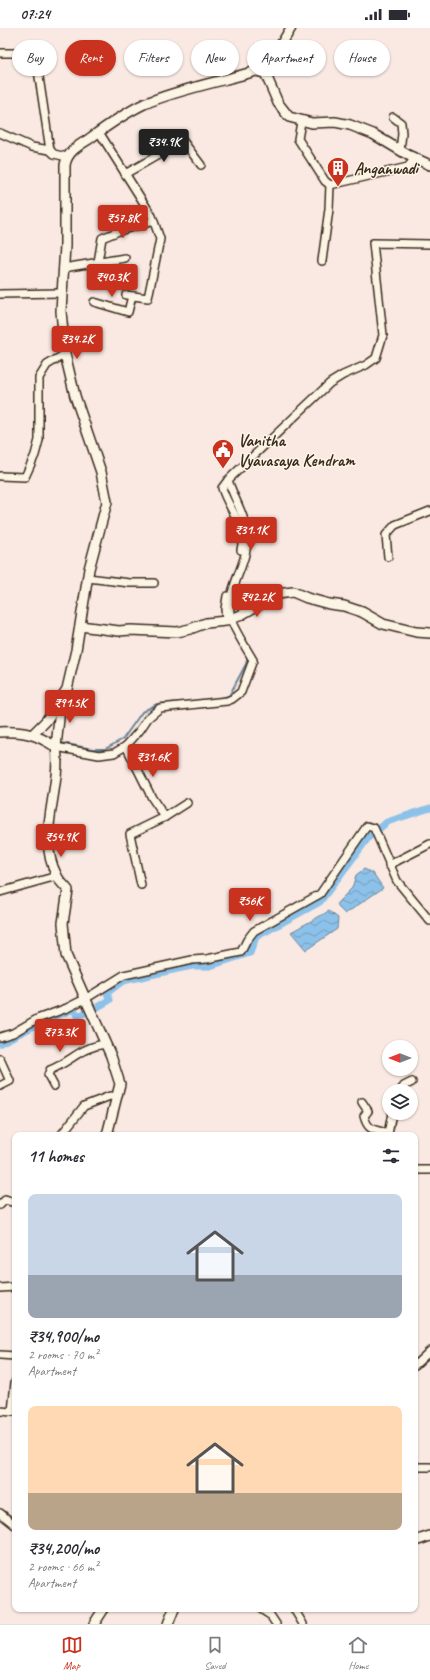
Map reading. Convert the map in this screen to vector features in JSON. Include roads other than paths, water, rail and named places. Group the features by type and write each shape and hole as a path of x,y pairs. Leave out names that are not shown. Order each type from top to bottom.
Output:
{"main road":[{"path":"284,40 291,28"},
{"path":"33,734 46,721 67,689 80,626 89,569 107,502 101,472 75,396 65,354 60,312 63,268 65,165 67,158 71,152 98,132 143,104 185,90 247,73"},
{"path":"266,76 288,118 312,124 335,122 350,125 374,134 400,150 430,165"},
{"path":"80,626 119,631 177,632 190,630 206,624 229,620 277,594 293,592 307,598 329,604 344,606 362,612 383,624 416,632 430,633"},
{"path":"61,699 56,747 57,758 55,792 48,833 48,854 57,876 68,890 63,923 66,956 112,1056 120,1084 108,1132"},
{"path":"0,732 18,731 33,734 56,747"},
{"path":"418,1541 430,1536"},
{"path":"94,1624 101,1612"},
{"path":"168,1624 173,1612"}],"street":[{"path":"0,53 33,53 36,57 50,150"},
{"path":"393,117 401,123 402,129 400,150"},
{"path":"300,122 298,138 325,181 330,185"},
{"path":"94,302 128,312 129,296 148,298 160,239 154,221 98,132"},
{"path":"0,133 32,147 50,150 54,154 67,158"},
{"path":"125,174 183,141 201,164"},
{"path":"330,185 408,168 415,158"},
{"path":"322,261 329,209 330,185"},
{"path":"98,262 102,238 119,230 154,221"},
{"path":"56,747 106,755 114,753 126,746 148,718 160,708 227,701 241,692 253,660 229,620 225,609 229,589 242,547 242,531 238,519 222,488 228,480 330,383 343,375 366,365 376,358 383,335 373,243 430,244"},
{"path":"63,268 125,258"},
{"path":"0,294 62,293"},
{"path":"0,476 25,477 35,456 39,440 39,378 47,365 65,354"},
{"path":"388,557 386,535 395,525 430,511"},
{"path":"88,578 130,583 154,582"},
{"path":"126,746 152,798 165,817"},
{"path":"141,885 130,834 165,817 187,803"},
{"path":"0,1037 12,1033 37,1019 86,1002 124,975 192,960 207,959 241,952 254,930 320,894 366,826 374,828 397,881 430,921"},
{"path":"389,865 430,844"},
{"path":"0,892 57,876"},
{"path":"54,1086 48,1074 50,1070 59,1066 74,1055 94,1046 106,1044"},
{"path":"0,1059 10,1081 0,1086"},
{"path":"408,1084 412,1082"},
{"path":"63,1132 84,1106 110,1096 116,1097"},
{"path":"362,1102 368,1111 364,1116 366,1125 373,1130 380,1132"},
{"path":"388,1132 391,1120"},
{"path":"418,1170 430,1170"},
{"path":"0,1205 5,1200 12,1202"},
{"path":"0,1288 12,1287"},
{"path":"418,1362 430,1351"},
{"path":"0,1355 12,1356"},
{"path":"0,1411 12,1412"},
{"path":"418,1467 430,1467"},
{"path":"0,1513 12,1523"},
{"path":"266,1612 270,1614 276,1624"},
{"path":"296,1612 303,1624"}],"water":[{"path":"364,869 373,873 383,888 345,914 339,908 337,903 352,888 356,875"},
{"path":"329,911 338,918 337,929 306,950 291,932"}],"waterway":[{"path":"62,743 92,749 105,749 123,739 142,712 157,704 216,699 229,696 246,664 248,656"},
{"path":"379,829 387,822 430,808"},
{"path":"98,1007 110,1000 107,993 123,981 193,966 210,966 250,953 256,937 320,902 369,837 373,834"},
{"path":"0,1043 44,1021 74,1009 77,1016 85,1013"}],"place":[{"name":"Anganwadi","path":"338,188"},
{"name":"Vanitha Vyavasaya Kendram","path":"223,470"}]}
